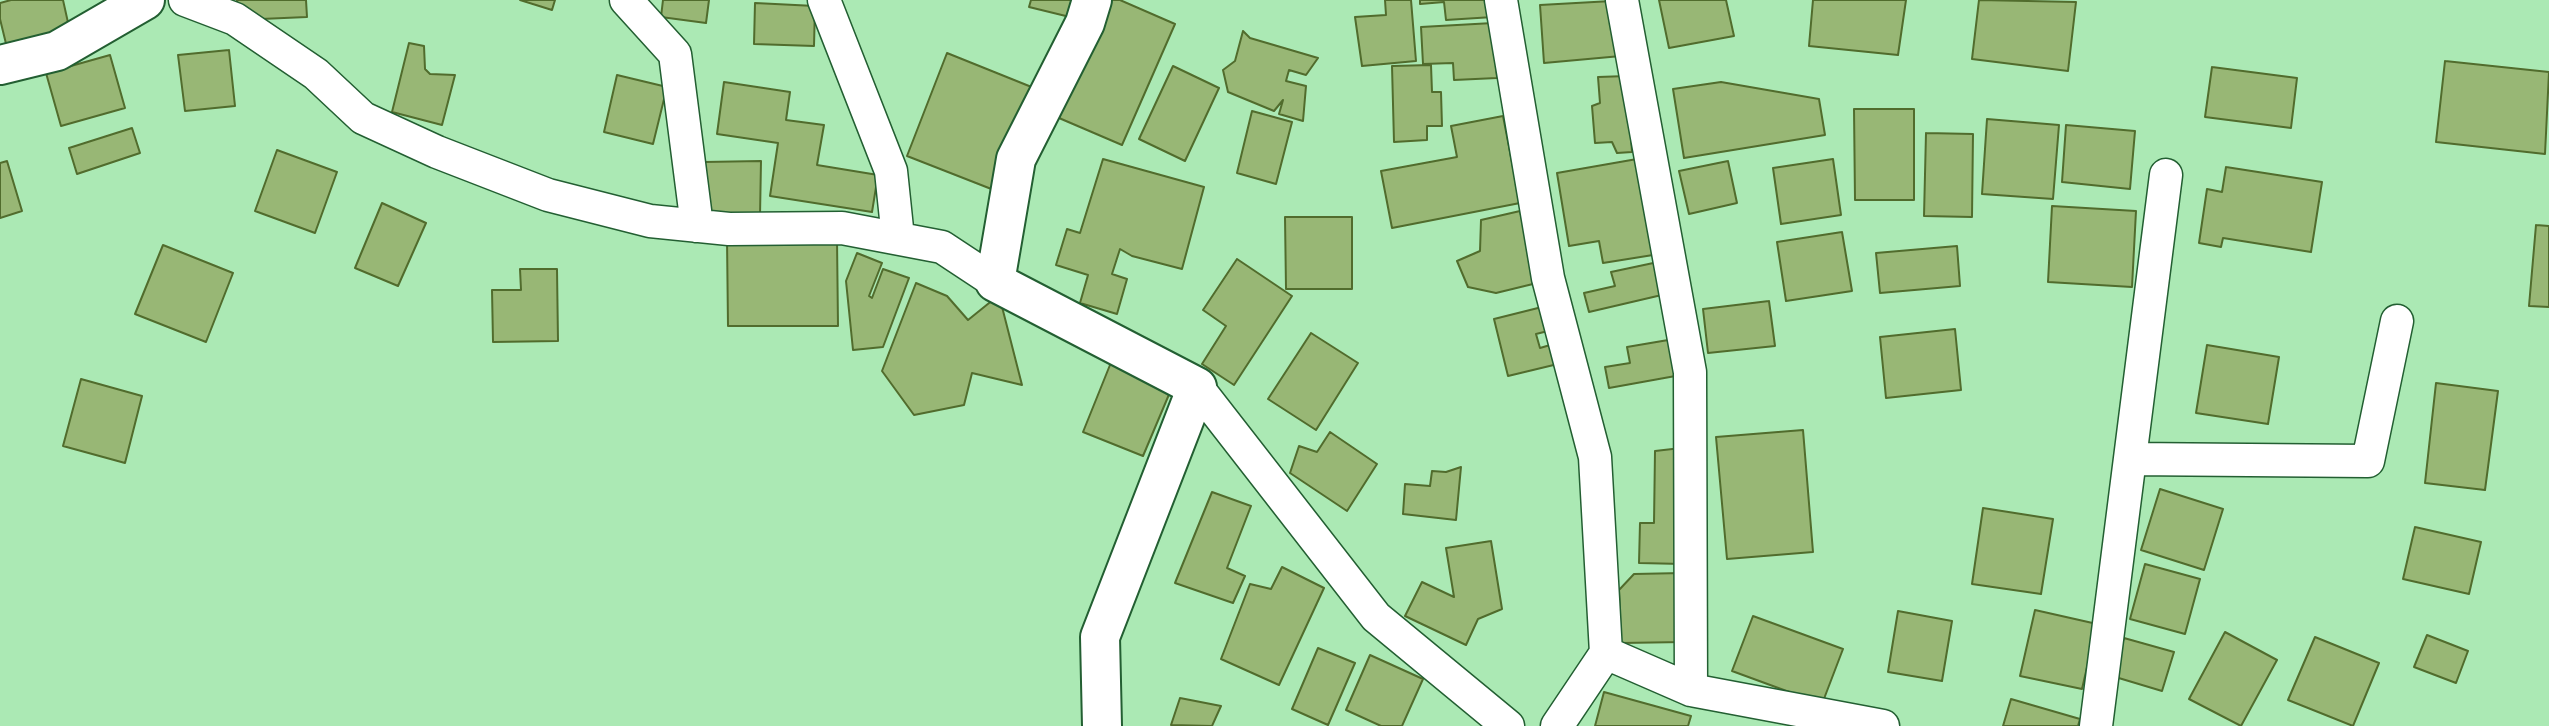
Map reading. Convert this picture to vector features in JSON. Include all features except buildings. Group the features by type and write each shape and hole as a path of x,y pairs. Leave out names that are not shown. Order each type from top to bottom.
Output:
{"street":[{"path":"0,65 57,51 145,0"},
{"path":"185,0 235,19 316,74 363,118 437,152 548,195 650,221 697,226 842,228 942,247 995,282 1197,387 1376,617 1508,726"},
{"path":"626,0 675,54 687,128 697,226"},
{"path":"824,0 891,171 898,238"},
{"path":"995,282 1016,159 1085,23 1093,0"},
{"path":"1500,0 1548,278 1595,457 1605,653 1557,726"},
{"path":"1622,0 1689,372 1691,690"},
{"path":"2096,726 2166,175"},
{"path":"2130,459 2368,461 2397,321"},
{"path":"1102,726 1100,637 1197,387"},
{"path":"1605,653 1691,690 1883,726"}]}
